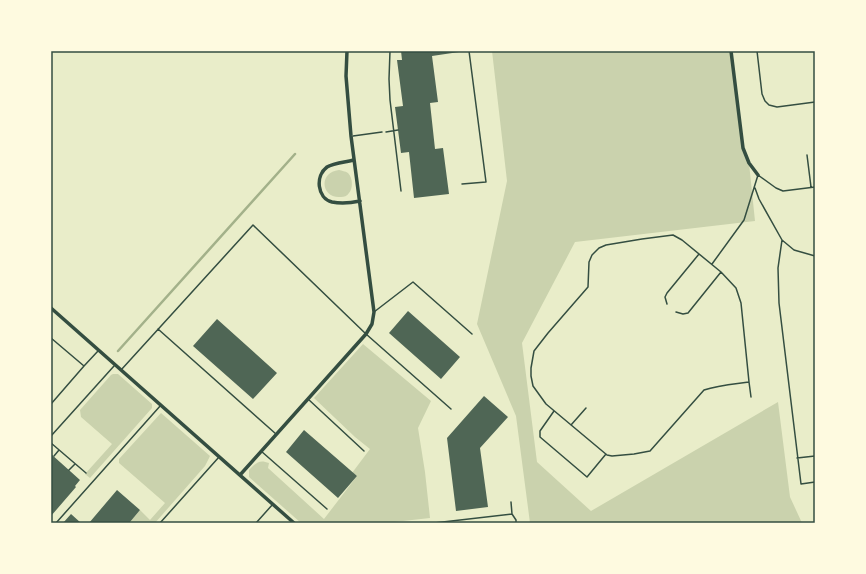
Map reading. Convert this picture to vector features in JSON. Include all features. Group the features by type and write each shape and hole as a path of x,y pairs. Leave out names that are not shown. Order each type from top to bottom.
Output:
{"street":[{"path":"240,475 366,334 372,324 374,312 351,136 346,76 347,51"},
{"path":"731,51 743,148 749,162 758,175"},
{"path":"354,160 328,166 322,171 319,180 320,188 323,196 331,202 351,203 360,201"},
{"path":"52,310 294,523"}],"lane":[{"path":"462,184 486,182 469,51"},
{"path":"757,51 762,94 765,101 776,107 815,102"},
{"path":"351,136 382,132"},
{"path":"807,155 811,188"},
{"path":"712,264 744,220 758,175 776,188 783,191 815,187"},
{"path":"754,187 782,240 794,250 815,256"},
{"path":"121,370 253,225 366,334 451,409"},
{"path":"749,382 712,387 704,390 650,451 612,456 606,454 546,404 533,386 531,368 534,351 588,287 590,262 592,255 599,248 606,245 673,235 682,240 712,264 736,288 741,303 751,397"},
{"path":"782,240 778,268 779,303 801,484 815,482"},
{"path":"667,304 667,293 699,254"},
{"path":"676,312 683,314 688,312 720,272"},
{"path":"374,312 413,282 472,334"},
{"path":"158,329 276,434"},
{"path":"51,338 84,366"},
{"path":"51,404 99,350"},
{"path":"51,436 116,365"},
{"path":"308,399 364,451"},
{"path":"56,523 161,405"},
{"path":"571,425 586,408"},
{"path":"554,411 540,431 540,437 586,477 606,454"},
{"path":"261,451 327,509"},
{"path":"798,458 815,456"},
{"path":"160,523 219,457"},
{"path":"511,502 512,514 516,520 516,523"},
{"path":"256,523 273,504"},
{"path":"434,523 512,514"}],"path":[{"path":"390,51 390,100 401,191"},
{"path":"382,132 398,130"},
{"path":"51,443 86,473"},
{"path":"54,456 59,450"},
{"path":"69,470 75,464"}],"green space":[{"path":"492,51 731,51 743,148 749,163 755,221 575,242 522,343 537,462 591,511 778,402 790,497 802,523 530,523 516,416 477,324 507,181"},
{"path":"339,170 345,171 350,175 352,186 347,195 335,197 326,190 325,180 332,172"},
{"path":"363,344 431,401 418,428 430,518 385,523 301,523 249,477 249,470 258,462 263,461 269,463 268,468 324,519 357,476 352,473 370,449 355,437 314,398"},
{"path":"113,374 118,374 152,404 152,408 90,478 85,474 112,444 81,417 80,410"},
{"path":"161,413 210,456 205,466 155,523 131,523 130,522 140,510 150,520 165,503 119,463 119,459"}],"building":[{"path":"401,51 459,51 432,56 438,102 430,103 435,149 443,148 449,194 414,198 409,152 401,153 395,107 403,106 397,60 402,60"},
{"path":"408,311 460,357 441,379 389,333"},
{"path":"217,319 277,373 253,399 193,346"},
{"path":"484,396 508,417 480,448 488,507 456,511 447,438"},
{"path":"304,430 357,476 338,498 286,452"},
{"path":"51,454 80,480 75,486 76,487 51,516"},
{"path":"117,490 140,510 130,522 131,523 89,523"},
{"path":"71,514 81,523 63,523"}],"waterway":[{"path":"118,351 295,154"}]}
